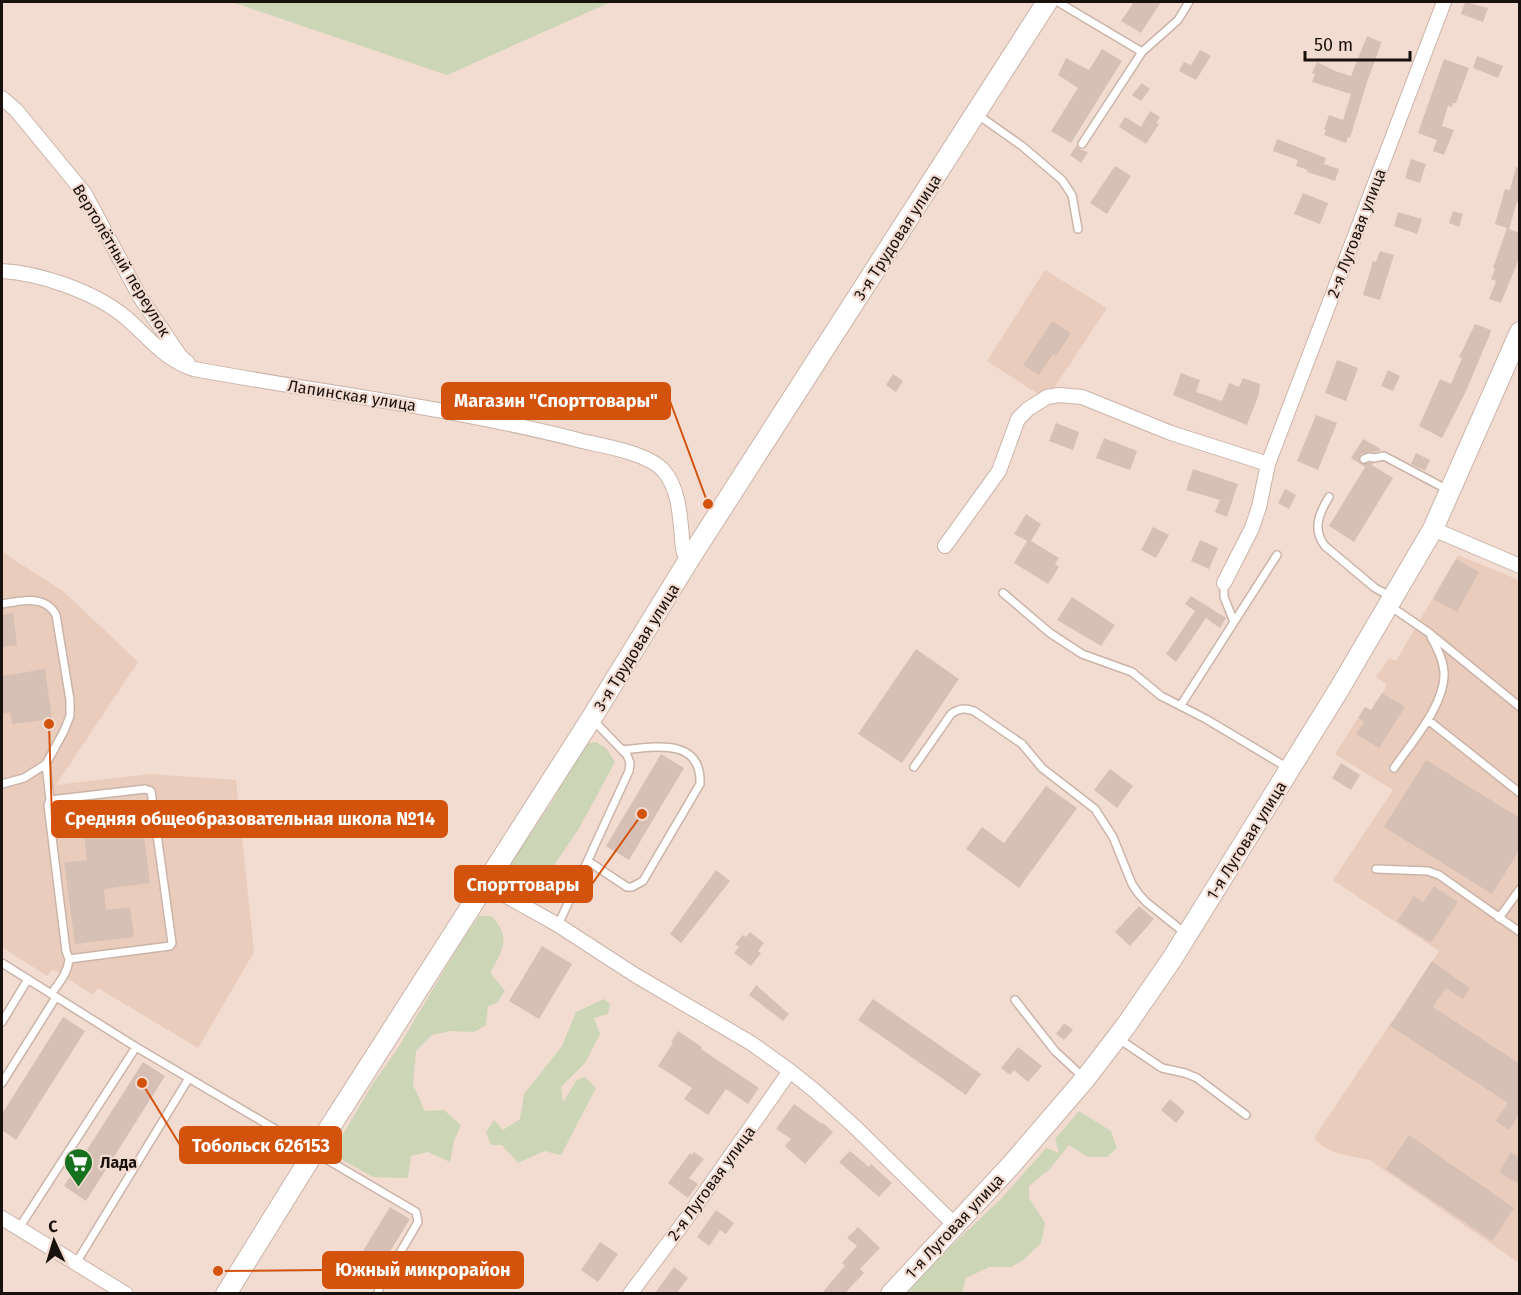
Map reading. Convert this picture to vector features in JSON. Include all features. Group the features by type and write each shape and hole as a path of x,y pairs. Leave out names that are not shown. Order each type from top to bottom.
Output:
{"street":[{"name":"3-я Трудовая улица","path":"226,1293 591,719 690,558 1047,2"},
{"name":"2-я Луговая улица","path":"1224,583 1252,528 1268,464 1444,2"},
{"name":"Вертолётный переулок","path":"2,98 16,110 86,194 140,297 180,356 194,369"},
{"name":"Лапинская улица","path":"2,271 42,277 103,303 126,319 165,355 180,365 393,401 540,430 616,449 648,460 663,470 674,489 684,553 690,558"},
{"name":"1-я Луговая улица","path":"891,1293 1012,1164 1085,1079 1172,959 1392,602 1433,529 1520,332"},
{"path":"945,546 999,471 1018,419 1028,409 1047,398 1059,395 1082,397 1162,429 1268,464"},
{"path":"1433,529 1520,566"},
{"path":"485,884 558,925 636,975 751,1043 790,1071 815,1090 855,1127 955,1225"},
{"name":"2-я Луговая улица","path":"630,1293 687,1218 790,1071"},
{"path":"2,1218 126,1293"}],"lane":[{"path":"1058,2 1142,52"},
{"path":"1082,144 1142,52 1178,20 1189,2"},
{"path":"976,114 1022,146 1062,180 1072,195 1078,229"},
{"path":"1364,459 1384,456 1450,491"},
{"path":"1329,497 1321,509 1317,530 1319,539 1325,546 1520,707"},
{"path":"1181,705 1277,555"},
{"path":"1224,583 1224,597 1234,622"},
{"path":"1003,593 1050,633 1082,654 1132,672 1161,696 1181,705 1289,769"},
{"path":"2,604 25,600 38,601 52,609 56,615 71,707 64,731 46,764 24,778 2,784"},
{"path":"1394,768 1428,720 1440,694 1444,672 1442,659 1428,632"},
{"path":"914,768 951,714 957,710 974,711 1022,744 1042,768 1095,809 1113,837 1132,884 1138,893 1187,935"},
{"path":"558,925 629,771 627,756 591,719"},
{"path":"1428,720 1520,793"},
{"path":"588,861 627,887 638,885 643,881 700,784 700,770 691,755 677,748 652,747 622,750"},
{"path":"2,1083 69,967 48,805 50,800 46,764"},
{"path":"50,800 145,789 151,791 172,943 167,947 69,959"},
{"path":"1376,869 1428,871 1439,875 1520,932"},
{"path":"1499,918 1520,889"},
{"path":"2,963 136,1047 416,1212 419,1216 418,1222 378,1293"},
{"path":"2,1022 28,979"},
{"path":"1015,1000 1056,1051 1085,1079"},
{"path":"1117,1037 1162,1068 1197,1078 1246,1115"},
{"path":"19,1228 136,1047"},
{"path":"76,1263 189,1078"}],"shaded area":[{"path":"1045,270 1107,308 1052,391 1038,394 987,361"},
{"path":"2,552 64,592 138,662 56,785 150,774 236,780 254,952 198,1048 98,988 93,995 53,969 47,976 2,947"},
{"path":"1458,555 1519,580 1519,1263 1370,1160 1336,1153 1322,1146 1314,1138 1439,951 1333,880 1393,790 1335,754 1365,707 1371,710 1382,693 1387,684 1376,677 1389,658 1396,661"}],"green space":[{"path":"232,2 611,2 447,75"},
{"path":"596,742 606,748 615,762 578,830 546,877 524,891 512,887 507,874 512,860 552,802 584,744"},
{"path":"479,916 491,916 501,930 502,950 490,972 505,991 497,1003 488,1006 486,1025 474,1032 451,1031 432,1035 416,1051 413,1085 425,1111 444,1110 461,1125 454,1141 450,1162 428,1152 411,1156 408,1178 373,1177 341,1159 336,1146"},
{"path":"604,999 610,1004 608,1014 594,1018 600,1034 585,1063 561,1087 563,1102 577,1080 585,1077 596,1088 561,1155 544,1151 518,1163 502,1145 491,1145 486,1132 494,1120 503,1130 520,1119 524,1094 562,1046 576,1012"},
{"path":"1079,1111 1111,1131 1117,1148 1107,1157 1088,1157 1069,1145 1050,1169 1029,1186 1029,1198 1045,1223 1041,1243 1022,1261 1011,1267 989,1267 966,1278 962,1293 907,1294 914,1281 1001,1199 1046,1148 1059,1153 1055,1139"}],"building":[{"path":"1134,2 1161,2 1141,33 1121,21"},
{"path":"1465,2 1488,8 1483,22 1461,14"},
{"path":"1367,36 1381,42 1350,138 1348,137 1346,143 1324,135 1326,130 1324,129 1329,115 1343,120 1351,94 1312,82 1315,74 1312,73 1317,62 1351,76"},
{"path":"1102,49 1122,61 1071,143 1051,131 1078,88 1058,75 1066,58 1089,70"},
{"path":"1200,50 1211,56 1196,80 1179,71 1184,62 1191,65"},
{"path":"1477,56 1503,66 1498,78 1473,68"},
{"path":"1444,59 1469,68 1456,103 1453,103 1452,107 1448,106 1442,126 1454,130 1444,155 1433,151 1437,140 1418,133"},
{"path":"1142,83 1150,89 1141,101 1132,95"},
{"path":"1150,111 1160,117 1156,123 1159,124 1146,144 1119,127 1125,117 1141,127"},
{"path":"1277,139 1326,158 1324,164 1339,169 1335,181 1307,172 1308,170 1296,166 1298,160 1273,151"},
{"path":"1077,145 1079,149 1088,152 1081,163 1070,155"},
{"path":"1411,159 1426,164 1420,183 1405,178"},
{"path":"1115,166 1131,176 1107,214 1090,203"},
{"path":"1516,167 1520,168 1520,203 1517,202 1509,229 1520,233 1520,256 1501,303 1489,299 1496,281 1491,279 1495,269 1493,268 1507,228 1495,224 1505,189 1510,190"},
{"path":"1303,193 1328,203 1320,224 1294,214"},
{"path":"1453,211 1463,214 1459,227 1449,223"},
{"path":"1398,212 1422,219 1417,234 1394,226"},
{"path":"1380,251 1394,255 1380,300 1363,295 1373,261 1376,262"},
{"path":"1052,321 1071,333 1056,356 1053,354 1039,375 1023,365"},
{"path":"1475,324 1491,330 1490,334 1466,391 1442,438 1419,426 1440,379 1451,384 1462,358 1459,357"},
{"path":"1337,360 1358,368 1346,401 1325,393"},
{"path":"1388,370 1400,376 1393,391 1381,386"},
{"path":"1181,373 1200,380 1196,392 1222,401 1229,383 1239,387 1243,378 1260,384 1259,394 1247,425 1173,395"},
{"path":"893,374 903,381 896,392 886,385"},
{"path":"1316,415 1337,423 1318,470 1297,461"},
{"path":"1056,423 1079,432 1073,450 1049,441"},
{"path":"1104,438 1137,451 1130,470 1096,458"},
{"path":"1363,439 1381,449 1361,454 1360,463 1373,463 1372,465 1393,478 1354,542 1329,526 1365,467 1351,458"},
{"path":"1416,453 1430,460 1425,471 1411,464"},
{"path":"1193,469 1238,484 1227,517 1215,512 1220,500 1186,490"},
{"path":"1285,489 1296,495 1289,509 1278,503"},
{"path":"1026,514 1041,524 1031,541 1059,558 1055,564 1059,567 1048,584 1014,563 1027,541 1014,534"},
{"path":"1153,527 1169,535 1156,558 1141,550"},
{"path":"1200,540 1218,548 1209,569 1191,561"},
{"path":"1456,559 1479,572 1457,612 1433,599"},
{"path":"1191,596 1226,618 1220,628 1206,618 1176,662 1166,654 1195,611 1185,604"},
{"path":"1072,597 1115,625 1101,646 1057,620"},
{"path":"13,613 17,645 2,647 2,615"},
{"path":"916,649 959,679 902,763 858,734"},
{"path":"45,669 52,719 12,724 10,712 2,714 2,676"},
{"path":"1382,693 1405,707 1379,748 1356,734 1364,722 1358,718 1365,707 1371,710"},
{"path":"661,754 684,768 629,860 606,846"},
{"path":"1426,760 1520,818 1520,849 1492,894 1384,827"},
{"path":"1341,763 1360,775 1351,790 1332,778"},
{"path":"1110,769 1133,786 1117,808 1094,790"},
{"path":"1046,786 1077,808 1019,888 966,849 982,827 1004,843"},
{"path":"140,804 150,883 104,889 106,910 130,907 134,937 75,944 64,863 87,860 81,811"},
{"path":"716,870 730,881 681,943 670,934"},
{"path":"1434,886 1458,902 1431,943 1397,921 1414,896 1423,902"},
{"path":"1139,906 1154,919 1130,946 1115,932"},
{"path":"750,932 764,943 758,951 761,953 751,966 734,953 739,947 735,944 743,935 746,937"},
{"path":"542,946 572,964 539,1019 509,1001"},
{"path":"1432,961 1470,988 1463,999 1446,988 1433,1007 1520,1064 1520,1113 1509,1130 1496,1121 1508,1103 1390,1026"},
{"path":"756,985 789,1014 783,1021 749,995"},
{"path":"873,999 981,1074 966,1095 858,1020"},
{"path":"63,1017 85,1031 16,1140 2,1130 2,1114"},
{"path":"1064,1023 1073,1030 1064,1040 1056,1034"},
{"path":"678,1031 759,1088 748,1104 726,1089 708,1115 684,1099 692,1088 658,1066"},
{"path":"1018,1047 1042,1066 1028,1082 1014,1070 1010,1075 1001,1068"},
{"path":"143,1062 165,1076 86,1201 64,1186"},
{"path":"1170,1099 1185,1112 1176,1123 1161,1110"},
{"path":"794,1104 833,1132 805,1164 785,1146 791,1139 776,1129"},
{"path":"1409,1135 1514,1208 1492,1241 1386,1169"},
{"path":"850,1151 869,1167 871,1164 892,1183 879,1197 839,1162"},
{"path":"694,1152 704,1159 689,1178 698,1184 688,1198 668,1183 690,1153 692,1155"},
{"path":"1511,1152 1520,1158 1520,1185 1499,1172"},
{"path":"390,1207 410,1219 370,1284 350,1272"},
{"path":"716,1210 734,1223 726,1234 720,1230 709,1246 697,1237"},
{"path":"858,1227 880,1248 860,1269 864,1273 845,1293 822,1293 845,1266 842,1263 857,1246 847,1238"},
{"path":"600,1242 618,1254 598,1282 581,1270"},
{"path":"674,1267 688,1278 677,1293 655,1293"}],"place":[{"name":"Магазин \"Спорттовары\"","path":"708,504"},
{"name":"Средняя общеобразовательная школа №14","path":"49,724"},
{"name":"Спорттовары","path":"642,814"},
{"name":"Тобольск 626153","path":"142,1083"},
{"name":"Лада","path":"79,1188"},
{"name":"Южный микрорайон","path":"218,1271"}]}
